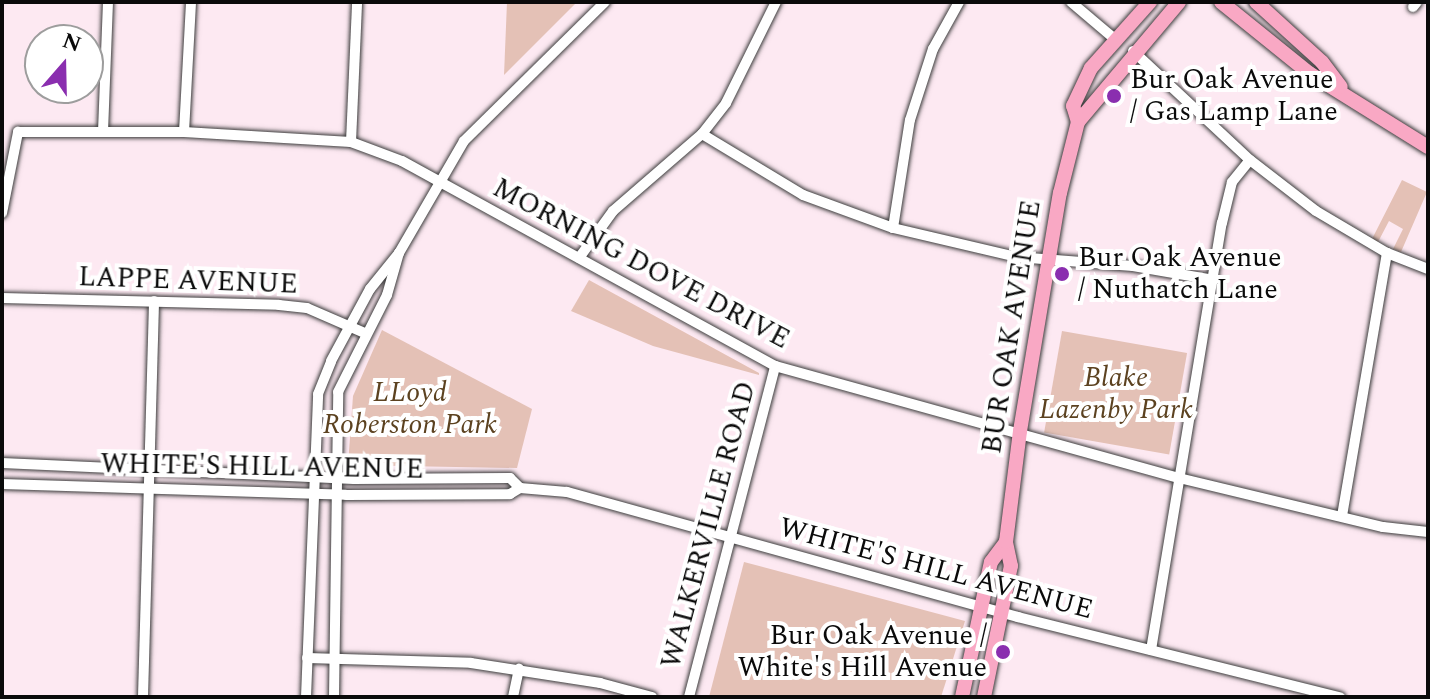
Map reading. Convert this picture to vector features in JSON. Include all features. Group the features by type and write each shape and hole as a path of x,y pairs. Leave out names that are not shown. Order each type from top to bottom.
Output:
{"street":[{"path":"103,132 108,2"},
{"path":"184,132 191,2"},
{"path":"351,142 357,2"},
{"path":"306,697 318,394 349,328 385,266 399,253 439,183 478,124 605,2"},
{"path":"579,258 613,211 702,134 726,103 776,2"},
{"path":"893,228 910,120 933,49 959,2"},
{"path":"1071,2 1116,40"},
{"name":"BUR OAK AVENUE","path":"984,697 1011,566 1006,542 1020,431 1050,257 1078,122 1073,106 1078,92 1116,40 1150,2"},
{"path":"1078,122 1092,111 1133,51 1179,2"},
{"path":"1221,2 1309,73 1428,147"},
{"path":"1256,2 1322,62 1346,94"},
{"path":"1133,51 1250,160 1316,211 1387,253 1428,269"},
{"name":"MORNING DOVE DRIVE","path":"2,213 18,132 184,132 351,142 402,161 775,366 1020,431 1179,478 1342,516 1428,532"},
{"path":"702,134 803,195 893,228 968,248 1214,280"},
{"path":"1151,650 1170,560 1179,478 1232,182 1250,160"},
{"path":"334,697 338,392 398,268 399,253"},
{"path":"1342,516 1387,253"},
{"name":"LAPPE AVENUE","path":"2,298 307,308 367,334"},
{"path":"143,697 154,301"},
{"name":"WALKERVILLE ROAD","path":"689,697 733,538 775,366"},
{"name":"WHITE'S HILL AVENUE","path":"2,463 148,473 510,478 520,488"},
{"name":"WHITE'S HILL AVENUE","path":"2,484 338,493 510,494 520,488 567,492 1151,650 1340,697"},
{"name":"BUR OAK AVENUE","path":"962,697 991,562 1006,542"},
{"path":"307,658 519,669 652,697"},
{"path":"513,697 519,669"}],"green space":[{"path":"507,2 577,2 504,75"},
{"path":"1402,180 1427,192 1401,252 1393,249 1403,229 1389,221 1378,242 1372,239"},
{"path":"589,280 759,375 653,346 571,311"},
{"name":"LLoyd Roberston Park","path":"382,330 532,409 517,468 348,465 353,396"},
{"name":"Blake Lazenby Park","path":"1062,331 1187,353 1169,454 1044,432"},
{"path":"744,562 965,621 941,697 709,697"}],"place":[{"name":"Bur Oak Avenue / Gas Lamp Lane","path":"1114,96"},
{"name":"Bur Oak Avenue / Nuthatch Lane","path":"1062,274"},
{"name":"Bur Oak Avenue / White's Hill Avenue","path":"1003,652"}]}
